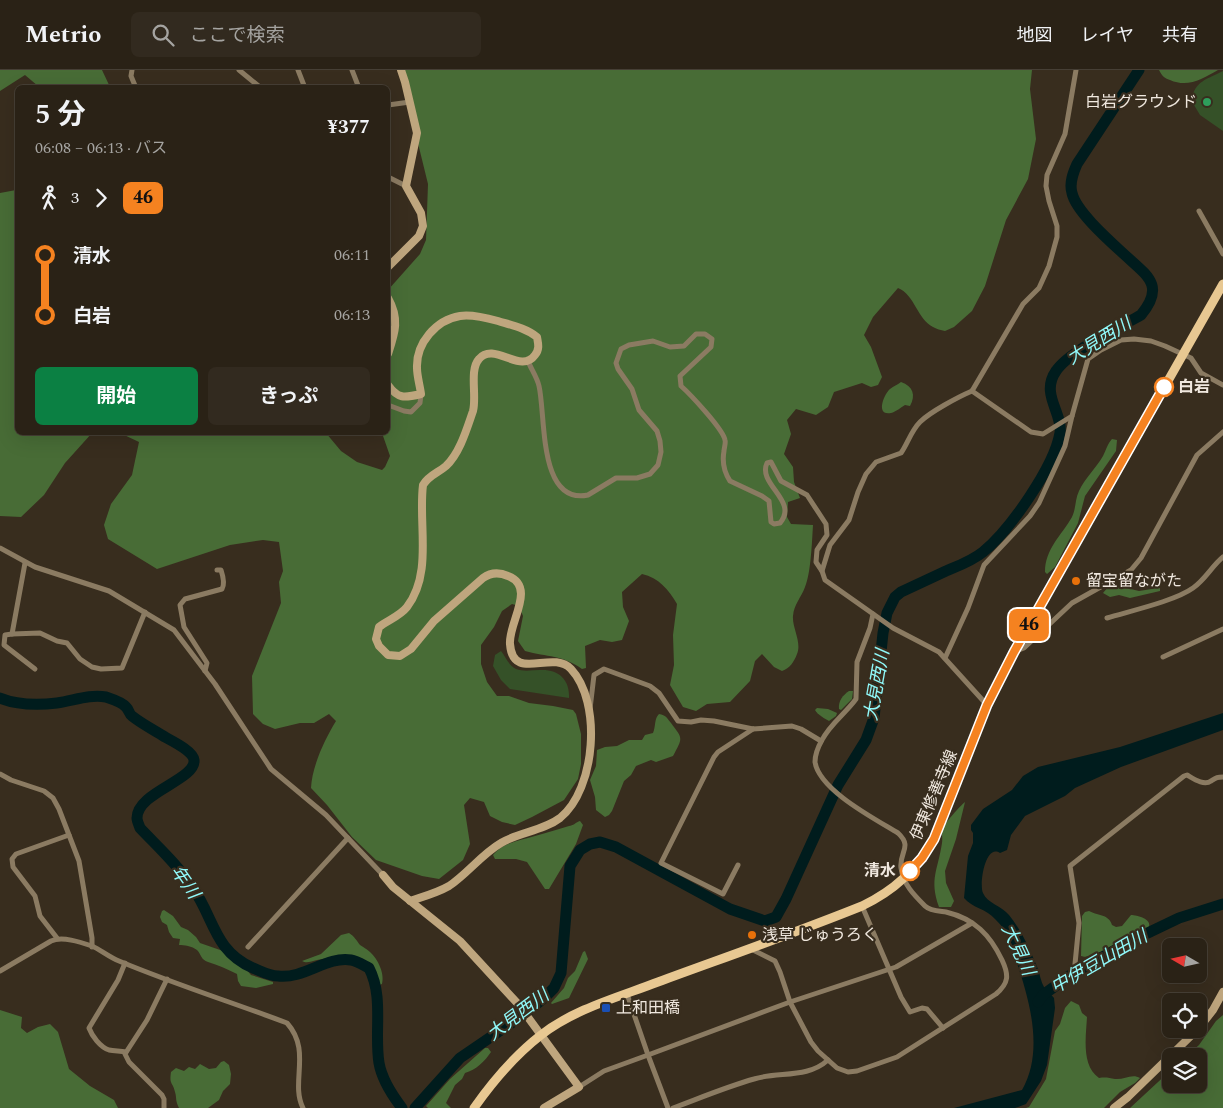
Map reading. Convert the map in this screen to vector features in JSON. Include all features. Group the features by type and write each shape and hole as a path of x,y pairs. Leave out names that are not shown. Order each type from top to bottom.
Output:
{"main road":[{"name":"伊東修善寺線","path":"474,1108 498,1075 515,1057 542,1034 568,1019 627,994 862,906 894,888 904,878 922,858 934,839 987,705 1014,652 1223,284"}],"street":[{"path":"132,70 131,76 135,85"},
{"path":"239,70 257,85"},
{"path":"298,70 304,85"},
{"path":"352,70 358,85"},
{"path":"401,70 417,133 406,186"},
{"path":"822,571 830,545 849,520 862,482 871,466 876,462 901,453 909,437 921,421 961,395 972,391 1023,304 1039,288 1049,266 1057,237 1057,226 1046,186 1047,174 1065,134 1076,70"},
{"path":"390,105 410,102"},
{"path":"390,178 406,186 423,219 422,230 414,242 390,265"},
{"path":"1199,211 1223,254"},
{"path":"390,303 396,321 390,347"},
{"path":"390,406 411,412 420,403 421,394 417,368 423,343 433,329 454,317 469,315 493,320 531,332 537,336 538,348 534,357 528,361 519,361 488,354 478,361 474,372 475,404 459,446 451,461 430,476 423,485 422,563 418,584 407,607 396,617 379,627 376,639 383,652 394,657 400,656 410,649 434,621 482,578 492,573 508,576 517,582 521,593 510,642 514,658 521,663 529,664 559,661 570,668 578,678 590,711"},
{"path":"528,361 539,384 551,473 558,486 565,491 577,496 588,496 616,478 637,478 650,474 658,465 661,452 657,431 639,410 632,389 618,369 616,363 621,348 635,343 653,341 670,347 684,346 696,334 705,334 712,339 712,347 680,376 681,386 718,427 725,440 724,465 730,481 769,501 771,522 776,524 782,521 784,506 781,497 768,479 765,470 767,462 773,465 781,481 804,493 824,520 828,529 827,535 817,550 816,562 825,580 893,628 939,652 987,705"},
{"path":"945,658 968,608 984,566 1030,516 1051,480 1064,446 1070,417 1088,359 1109,345 1121,340 1151,341 1191,358 1201,373 1223,385"},
{"path":"390,388 396,395 401,397 421,394"},
{"path":"972,391 1031,432 1042,434 1048,432 1070,417"},
{"path":"1014,652 1024,648 1072,603 1131,570 1142,558 1197,455 1223,432"},
{"path":"0,548 25,563 42,570 109,591 174,630 205,671 271,769 326,815 394,887 460,941 519,1005 579,1087"},
{"path":"1107,618 1192,589 1202,581 1214,564 1223,557"},
{"path":"12,634 25,563"},
{"path":"205,671 207,663 184,627 180,605 185,599 222,589 224,584 221,570 217,570"},
{"path":"35,669 6,648 2,636 7,634 40,633 57,641 67,643 80,659 92,667 101,669 122,668 145,612"},
{"path":"749,948 775,961 790,1002 811,1042 818,1051 842,1070 852,1072 897,1057 996,994 1006,982 1007,975 997,949 984,931 952,914 927,908 906,884 900,863 905,843 898,832 843,796 828,784 820,774 815,760 816,753 821,741 832,725 856,699 857,662 875,616"},
{"path":"1163,657 1223,628"},
{"path":"410,901 447,887 500,843 552,824 571,808 583,785 587,766 592,729 590,711 594,675 597,671 604,669 650,686 659,693 678,721 714,721 753,729 792,726 821,741"},
{"path":"738,866 723,894 661,863 714,757 718,752 753,729"},
{"path":"0,774 11,780 44,791 53,798 59,808 79,861 92,946"},
{"path":"1075,964 1079,923 1070,866 1184,776 1187,775 1206,783 1218,777 1223,777"},
{"path":"69,835 16,854 12,859 13,867 35,896 40,916 57,938 92,946 125,963 287,1023 292,1028 300,1053 299,1100 303,1108"},
{"path":"248,947 348,838"},
{"path":"862,906 908,1010 910,1012 922,1008 927,1009 943,1028"},
{"path":"544,1108 604,1071 790,1002 889,970 972,924"},
{"path":"0,972 57,938"},
{"path":"125,963 118,980 89,1028 104,1047 126,1052"},
{"path":"164,1108 162,1095 129,1062 126,1052 148,1020 167,979"},
{"path":"1207,1017 1223,992"},
{"path":"627,994 668,1108"},
{"path":"1114,1108 1191,1038"},
{"path":"673,1108 754,1079 769,1075 806,1072 828,1060"}],"green space":[{"path":"0,70 102,70 109,85 37,85 25,75 0,91"},
{"path":"400,70 1032,70 1030,89 1036,139 1028,179 1006,220 985,286 972,311 954,327 945,331 934,328 923,319 904,291 898,288 873,317 864,335 871,347 882,377 878,385 871,387 862,383 834,392 828,407 816,415 796,409 787,420 791,434 784,454 793,467 794,482 800,498 788,502 787,517 791,524 813,525 809,574 794,612 793,621 798,640 798,649 796,657 791,664 782,671 774,667 762,654 755,661 750,681 730,702 707,704 696,711 683,707 670,685 674,665 673,635 677,604 666,589 653,578 642,574 622,592 623,607 629,621 622,640 612,642 600,640 585,646 586,668 582,669 568,661 525,651 518,641 523,616 519,606 512,604 502,611 494,627 481,645 481,664 487,682 497,696 509,696 529,703 573,710 576,714 581,734 581,764 578,779 564,800 515,825 502,822 490,816 484,802 470,798 464,805 470,844 463,860 439,879 422,876 376,860 352,837 311,788 320,753 336,721 329,714 314,723 300,723 275,729 263,724 253,714 252,676 281,603 279,582 283,571 279,542 263,540 230,545 157,569 108,539 104,525 111,504 132,475 139,442 124,435 328,435 341,451 357,462 382,470 385,467 390,456 383,435 390,435 390,288 420,254 426,240 428,184"},
{"path":"1159,70 1218,70 1201,79 1183,83 1166,78"},
{"name":"白岩グラウンド","path":"1223,71 1223,131 1200,115 1191,100 1199,84"},
{"path":"15,190 15,435 90,435 65,463 44,495 21,517 0,516 0,193"},
{"path":"901,382 911,388 913,398 910,406 905,405 891,413 886,413 882,408 885,395 890,389"},
{"path":"1112,439 1117,440 1116,451 1085,496 1078,523 1055,567 1047,574 1045,572 1048,556 1054,543 1072,517 1081,486 1103,456"},
{"path":"1114,585 1139,591 1160,588 1160,591 1130,598 1119,595 1110,597 1103,593 1109,586"},
{"path":"501,651 509,663 516,669 525,671 547,670 558,674 568,686 569,698 510,689 501,680 493,666 495,655"},
{"path":"849,691 853,691 852,699 841,710 839,709 840,701"},
{"path":"817,708 828,709 837,713 836,716 829,721 817,713 815,710"},
{"path":"659,714 666,717 680,735 680,741 673,756 656,762 651,760 636,766 631,775 624,781 612,811 605,817 596,810 595,797 590,780 596,766 597,750 617,746 629,740 642,740 645,735 653,733 656,718"},
{"path":"965,802 956,839 945,871 946,883 954,901 951,907 939,907 934,882 942,843 942,830 949,819"},
{"path":"580,821 583,825 576,844 549,889 545,889 527,862 516,859 495,859 493,855 502,847 512,842 570,826"},
{"path":"164,910 173,916 181,927 196,937 200,943 223,951 251,975 273,982 273,984 256,988 241,986 237,974 206,961 195,949 179,945 180,939 173,938 167,925 162,922 160,917"},
{"path":"1089,911 1106,917 1116,927 1122,926 1131,915 1146,920 1149,927 1101,951 1085,957 1081,956 1082,916 1085,912"},
{"path":"349,933 376,959 382,971 382,984 379,985 370,966 356,958 338,957 307,962 302,961 321,954 341,935"},
{"path":"585,951 588,959 569,998 552,1004 564,988 568,978 575,971"},
{"path":"1071,1001 1079,1005 1082,1013 1087,1017 1086,1050 1089,1066 1093,1073 1099,1078 1118,1079 1134,1076 1140,1078 1120,1092 1104,1108 1026,1108 1029,1107 1046,1079 1055,1031 1060,1024 1065,1008"},
{"path":"0,1010 22,1017 21,1028 27,1033 38,1027 50,1024 58,1032 69,1069 90,1086 114,1100 118,1108 0,1108"},
{"path":"1223,1015 1223,1108 1130,1108 1162,1078 1162,1093 1207,1093 1207,1048 1196,1048 1204,1038 1207,1038 1207,1034"},
{"path":"485,1048 488,1048 491,1052 486,1059 465,1073 462,1079 455,1085 446,1103 451,1108 428,1108 426,1106 450,1079"},
{"path":"224,1061 229,1065 231,1074 230,1084 223,1091 219,1100 208,1108 179,1108 171,1081 171,1072 176,1068 184,1071 189,1067 195,1069 200,1064 209,1069 216,1068"}],"water":[{"name":"大見川","path":"1223,713 1223,730 1121,767 1075,788 1065,796 1025,816 1011,835 1007,850 990,854 984,866 983,893 1014,921 1029,948 1043,985 1054,998 1055,1008 1047,1065 1041,1081 1026,1104 1015,1108 954,1108 1022,1090 1029,1075 1034,1043 1030,1010 1009,938 992,916 964,898 968,856 973,843 971,825 983,809 1012,790 1023,776 1038,767 1120,747"}],"waterway":[{"name":"大見西川","path":"415,1108 460,1058 523,1015 554,988 561,973 570,866 580,850 590,844 600,842 616,847 730,909 765,921 776,917 838,785 866,740 874,718 883,633 887,613 895,597 901,592 974,558 983,552 1006,529 1040,480 1056,447 1060,426 1050,388 1056,371 1071,356 1083,348 1141,315 1152,296 1153,289 1147,276 1087,218 1075,201 1071,186 1077,164 1139,70"},
{"name":"年川","path":"0,698 14,702 36,704 57,703 93,696 106,697 122,704 136,719 190,753 194,760 192,767 186,774 156,793 140,809 137,818 140,828 181,872 200,899 222,943 240,961 265,973 278,976 297,974 333,961 342,960 360,963 369,968 374,979 376,991 380,1069 388,1087 402,1108"},
{"name":"中伊豆山田川","path":"1038,1002 1043,995 1069,976 1131,941 1179,918 1223,904"}],"bus line":[{"name":"46","path":"910,871 922,858 934,839 987,705 1014,652 1164,387"}],"place":[{"name":"白岩グラウンド","path":"1207,102"},
{"name":"白岩","path":"1164,387"},
{"name":"留宝留ながた","path":"1076,581"},
{"name":"清水","path":"910,871"},
{"name":"浅草 じゅうろく","path":"752,935"},
{"name":"上和田橋","path":"606,1008"}]}
